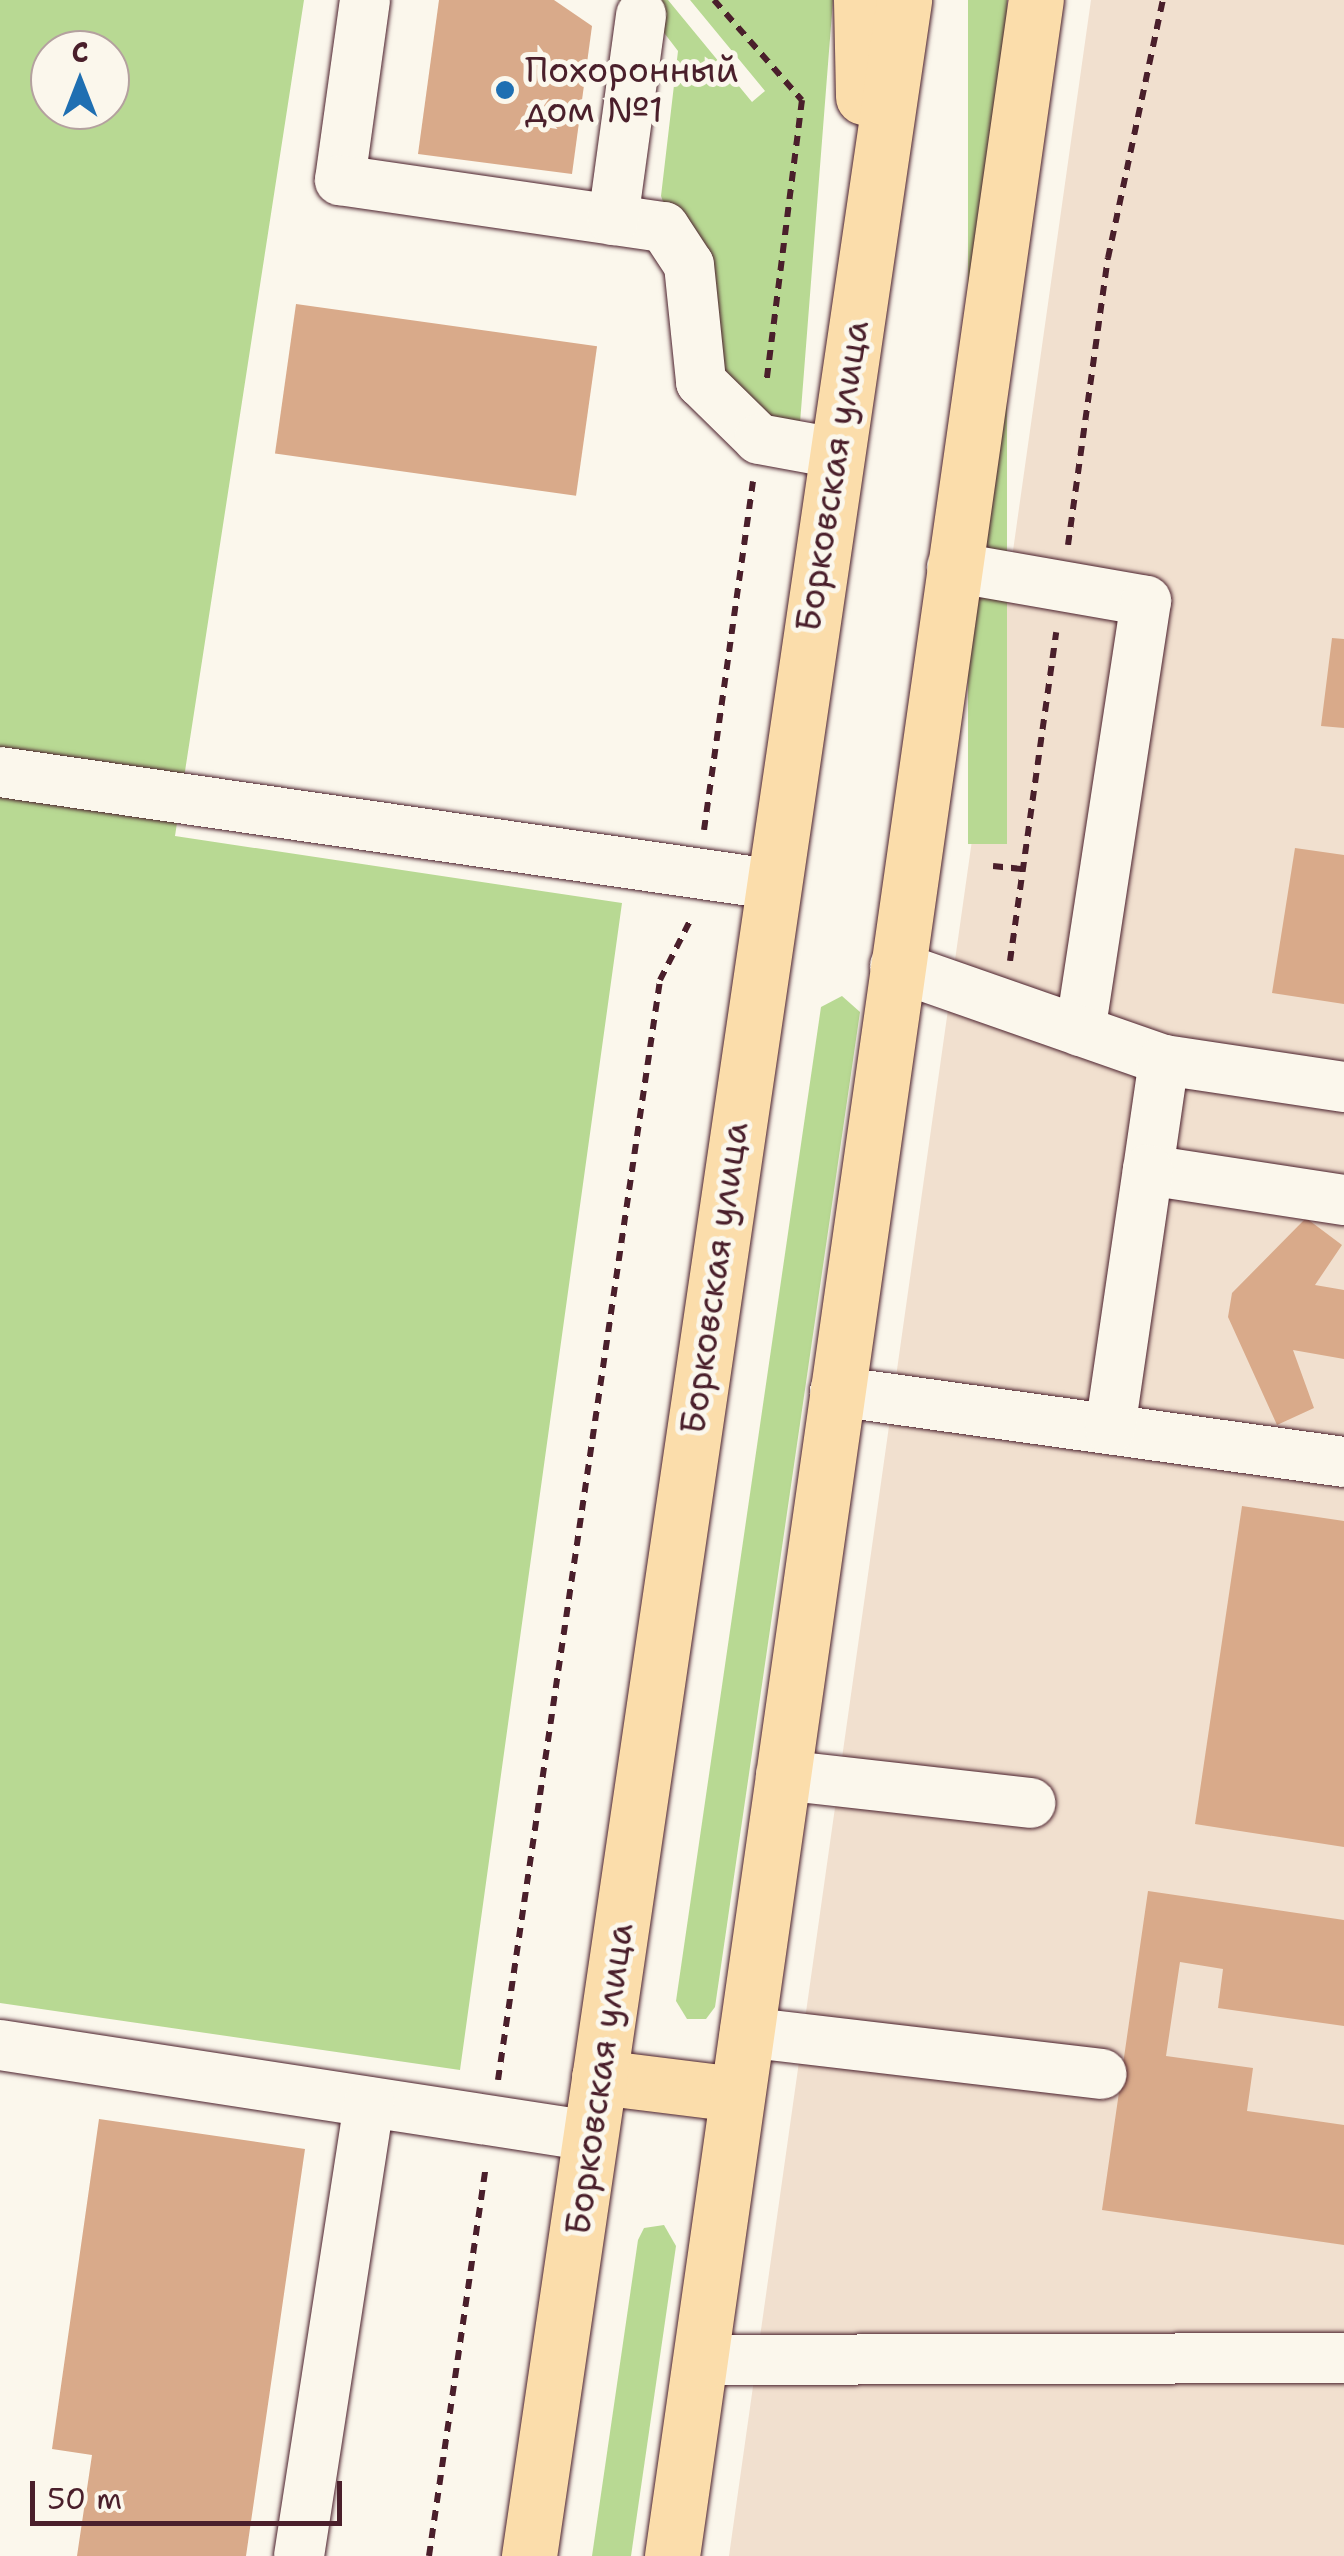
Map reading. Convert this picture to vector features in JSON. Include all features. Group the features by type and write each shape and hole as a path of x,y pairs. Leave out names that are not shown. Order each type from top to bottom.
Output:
{"main road":[{"path":"861,0 865,256"},
{"name":"Борковская улица","path":"529,2556 771,884 904,0"},
{"path":"672,2556 952,567 1036,0"},
{"path":"599,2077 736,2094"}],"street":[{"path":"366,0 340,180 664,227 689,265 701,382 759,439 835,452"},
{"path":"614,220 641,15"},
{"path":"952,567 1146,601 1080,1030"},
{"path":"0,772 771,884"},
{"path":"896,966 1164,1060 1344,1087"},
{"path":"1110,1429 1164,1060"},
{"path":"1148,1170 1344,1200"},
{"path":"836,1391 1344,1462"},
{"path":"781,1775 1030,1803"},
{"path":"745,2032 1102,2074"},
{"path":"0,2045 591,2136"},
{"path":"299,2556 370,2102"},
{"path":"699,2360 1344,2358"}],"path":[{"path":"430,2556 660,980 692,921 802,100 714,0"},
{"path":"1108,258 1163,0"},
{"path":"993,866 1023,869"}],"shaded area":[{"path":"1091,0 1344,0 1344,2556 729,2556"}],"green space":[{"path":"0,0 304,0 175,836 622,903 460,2070 0,2003"},
{"path":"617,0 668,0 752,102 765,91 690,0 833,0 800,423 775,425 730,389 661,196 678,51 642,4"},
{"path":"968,0 1007,0 1007,844 968,844"},
{"path":"842,996 860,1012 715,2007 706,2019 687,2019 676,2001 821,1007"},
{"path":"664,2225 676,2246 631,2556 592,2556 638,2240 644,2228"}],"building":[{"name":"Похоронный дом №1","path":"439,0 554,0 592,26 572,174 418,154"},
{"path":"296,304 597,346 576,496 275,454"},
{"path":"1332,638 1344,639 1344,728 1321,726"},
{"path":"1295,848 1344,855 1344,1004 1272,993"},
{"path":"1306,1218 1342,1245 1315,1285 1344,1290 1344,1359 1293,1350 1314,1408 1277,1425 1228,1317 1232,1293"},
{"path":"1242,1506 1344,1521 1344,1847 1195,1824"},
{"path":"1148,1891 1344,1920 1344,2026 1218,2008 1223,1969 1180,1962 1166,2056 1253,2068 1247,2111 1344,2125 1344,2245 1102,2210"},
{"path":"99,2119 305,2149 246,2556 77,2556 92,2455 52,2449"}],"place":[{"name":"Похоронный дом №1","path":"505,90"}]}
